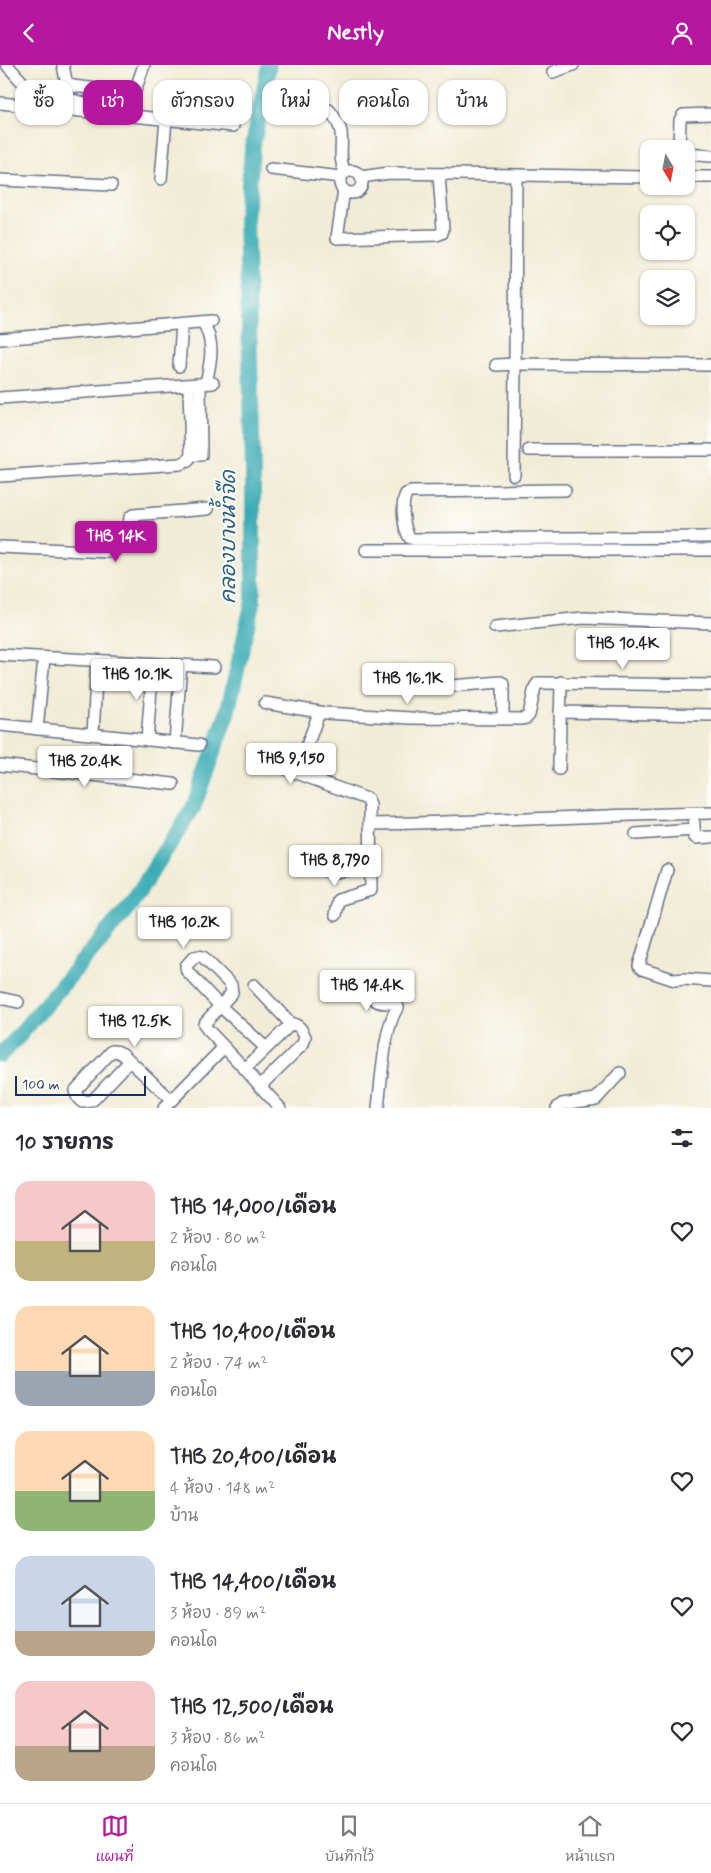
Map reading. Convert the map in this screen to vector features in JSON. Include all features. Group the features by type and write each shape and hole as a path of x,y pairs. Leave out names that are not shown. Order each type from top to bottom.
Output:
{"street":[{"path":"7,65 25,85 83,103"},
{"path":"63,65 66,81 72,86 83,87"},
{"path":"138,80 144,65"},
{"path":"553,72 573,65"},
{"path":"0,103 153,118"},
{"path":"271,169 343,175 356,172 361,177 361,187 350,193 344,190 340,184 343,175 341,133 337,121 329,111"},
{"path":"679,140 680,121 683,115 711,114"},
{"path":"161,179 166,125"},
{"path":"223,125 233,126"},
{"path":"695,155 711,157"},
{"path":"361,177 388,173 640,177"},
{"path":"344,190 337,238 437,235 442,233 443,229 439,175"},
{"path":"514,475 516,176"},
{"path":"695,177 711,177"},
{"path":"0,180 111,185"},
{"path":"0,339 207,322 212,357 202,384 201,455 191,455 188,461 180,464 0,476"},
{"path":"179,366 182,324"},
{"path":"496,365 711,365"},
{"path":"0,398 202,384"},
{"path":"529,450 711,450"},
{"path":"565,491 411,492 406,494 404,499 406,533 410,538 414,539 711,537"},
{"path":"0,547 109,552 119,548 126,540 130,517 133,515 208,509"},
{"path":"366,550 711,550"},
{"path":"495,627 582,618 711,623"},
{"path":"0,655 214,667"},
{"path":"37,729 44,658"},
{"path":"93,734 97,661"},
{"path":"147,740 153,664"},
{"path":"175,743 182,665"},
{"path":"452,686 501,682 503,684 503,718"},
{"path":"559,769 561,682"},
{"path":"264,703 319,713 412,718 526,718 529,715 535,687 538,683 711,685"},
{"path":"560,712 711,715"},
{"path":"296,773 319,713"},
{"path":"0,725 199,745"},
{"path":"254,756 367,799 370,805 370,890 338,900 335,915"},
{"path":"0,765 173,784"},
{"path":"370,824 711,813"},
{"path":"694,814 696,838 711,837"},
{"path":"636,834 694,830"},
{"path":"323,870 331,872 345,871 353,868 371,854"},
{"path":"667,870 639,965 642,969 675,980 711,981"},
{"path":"254,985 291,1023 296,1024 305,1037 303,1044 260,1086"},
{"path":"368,987 377,1003 396,1003 398,1007 394,1012 389,1029 378,1108"},
{"path":"0,998 18,1002"},
{"path":"266,1048 220,1005 204,1024 280,1108"},
{"path":"245,1069 291,1023"},
{"path":"130,1061 92,1101 86,1103 78,1098 75,1091 77,1087 112,1051 117,1051 130,1061 168,1104 224,1047"},
{"path":"557,1108 562,1104 596,1099 620,1073"}],"waterway":[{"name":"คลองบางน้ำจืด","path":"0,1055 19,1036 131,904 193,808 227,714 253,600 253,469 246,219 252,150 269,65"}]}
